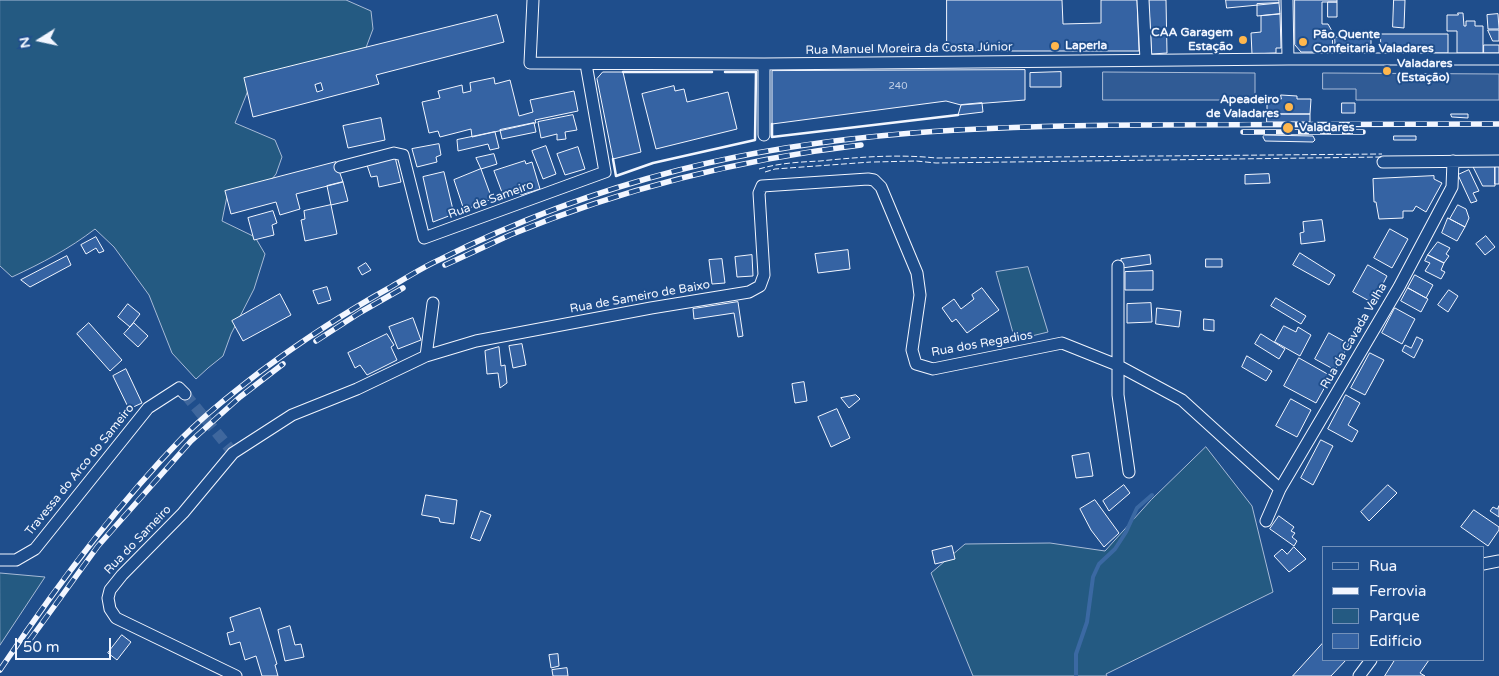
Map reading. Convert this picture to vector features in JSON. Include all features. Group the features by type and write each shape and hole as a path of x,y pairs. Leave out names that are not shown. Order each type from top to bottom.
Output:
{"street":[{"name":"Rua Manuel Moreira da Costa Júnior","path":"532,0 530,63 764,64 1499,59"},
{"path":"1143,0 1146,60"},
{"path":"1287,0 1288,59"},
{"name":"Rua de Sameiro","path":"340,167 394,153 403,155 424,238 605,172 586,64"},
{"path":"764,64 764,135"},
{"name":"Rua da Cavada Velha","path":"1266,521 1280,489 1398,287 1452,187 1454,161"},
{"path":"1383,162 1499,161"},
{"name":"Rua dos Regadios","path":"762,186 868,179 874,180 881,187 917,273 920,296 912,350 916,364 933,369 1062,343 1117,365 1182,400 1280,489"},
{"name":"Rua de Sameiro de Baixo","path":"231,451 292,415 357,389 426,356 476,341 650,308 749,292 760,286 764,275 759,193 762,186"},
{"path":"1118,266 1118,396 1129,472"},
{"path":"426,356 433,303"},
{"name":"Travessa do Arco do Sameiro","path":"0,560 16,560 35,549 148,408 182,391"},
{"name":"Rua do Sameiro","path":"231,451 183,514 122,574 110,590 108,598 110,609 116,618 236,676"},
{"path":"1484,564 1499,561"},
{"path":"1359,676 1369,661"}],"green space":[{"path":"0,0 346,0 371,11 373,29 364,53 251,83 235,123 275,140 282,157 276,174 268,184 227,196 222,221 255,237 265,254 254,289 231,334 223,356 196,379 172,353 149,295 114,247 95,229 55,255 12,277 0,266"},
{"path":"1028,267 1048,332 1015,340 996,272"},
{"path":"1206,447 1252,506 1273,592 1106,674 1107,676 973,676 931,573 965,544 1050,543 1105,551 1151,500"},
{"path":"0,573 45,577 0,645"}],"shaded area":[{"path":"1103,72 1255,73 1255,100 1103,100"},
{"path":"1323,73 1499,74 1499,100 1356,100 1356,89 1323,89"}],"building":[{"path":"947,0 1062,0 1063,24 1101,23 1101,0 1137,0 1139,51 947,51"},
{"path":"1149,0 1166,0 1167,53 1152,54"},
{"path":"1226,0 1279,0 1279,3 1227,8"},
{"path":"1295,0 1337,0 1337,2 1322,2 1322,24 1328,24 1332,31 1333,52 1301,52 1295,45"},
{"path":"1394,0 1405,0 1404,28 1393,27"},
{"path":"1328,2 1337,2 1337,17 1328,17"},
{"path":"1279,3 1280,14 1257,16 1257,4"},
{"path":"1458,13 1463,13 1464,26 1466,26 1466,21 1475,21 1475,26 1483,26 1483,53 1457,53 1457,31 1447,31 1447,15 1458,15"},
{"path":"1280,14 1281,48 1276,48 1276,53 1252,54 1251,33 1261,32 1261,16"},
{"path":"1498,14 1499,29 1488,29 1487,15"},
{"path":"497,15 504,42 376,75 379,84 253,117 244,78"},
{"path":"1488,30 1499,30 1499,41 1493,41"},
{"path":"1381,34 1448,34 1448,53 1381,53"},
{"path":"1335,37 1371,37 1371,53 1336,53"},
{"path":"1484,45 1499,45 1499,53 1484,53"},
{"path":"1025,70 1025,100 961,105 946,101 772,124 772,71"},
{"path":"603,72 623,72 641,152 613,159 597,79"},
{"path":"1061,72 1061,87 1030,87 1030,73"},
{"path":"494,78 495,84 510,80 519,116 533,112 530,100 574,91 578,111 535,120 536,123 472,137 471,129 440,137 438,131 429,133 422,102 440,98 438,91 462,85 463,93 471,91 470,83"},
{"path":"321,83 323,90 317,92 315,85"},
{"path":"674,86 675,91 684,89 687,102 728,92 737,129 656,149 642,94"},
{"name":"Apeadeiro de Valadares","path":"1281,95 1297,96 1297,99 1311,99 1310,114 1267,114 1267,99 1281,99"},
{"path":"982,103 983,112 958,115 961,105"},
{"path":"1342,103 1355,103 1355,113 1342,113"},
{"path":"1267,114 1310,114 1310,122 1267,122"},
{"path":"1451,114 1468,114 1468,118 1452,117"},
{"path":"573,115 577,130 565,132 566,139 557,140 557,134 541,138 538,122"},
{"path":"381,118 385,140 348,148 343,126"},
{"path":"534,123 536,132 502,139 500,130"},
{"path":"495,132 499,148 490,150 488,144 458,151 457,140"},
{"path":"1265,135 1313,136 1315,140 1313,142 1265,141 1263,137"},
{"path":"1394,136 1416,136 1416,140 1394,140"},
{"path":"439,144 441,155 436,157 437,162 417,167 412,149"},
{"path":"546,146 556,174 543,179 532,151"},
{"path":"578,147 585,169 565,175 557,154"},
{"path":"494,154 497,164 481,169 476,158"},
{"path":"395,157 401,182 379,187 377,176 371,177 367,165"},
{"path":"525,161 526,164 532,162 540,189 521,195 519,190 503,195 494,171"},
{"path":"336,162 343,182 296,194 300,209 280,215 276,202 231,214 225,191"},
{"path":"1473,166 1495,166 1495,186 1483,186"},
{"path":"1495,166 1499,166 1499,184 1495,184"},
{"path":"481,169 492,199 464,210 454,180"},
{"path":"1469,170 1479,191 1473,193 1477,201 1471,203 1458,175"},
{"path":"444,172 454,214 433,222 423,177"},
{"path":"1269,174 1270,183 1245,184 1245,175"},
{"path":"1434,176 1434,179 1442,183 1426,212 1416,206 1413,211 1403,211 1403,218 1379,219 1376,202 1374,202 1373,179"},
{"path":"343,182 348,201 331,205 327,186"},
{"path":"331,205 337,234 305,241 301,220 305,219 304,211"},
{"path":"1458,205 1466,209 1469,218 1465,227 1450,219"},
{"path":"273,211 277,223 272,225 274,235 254,240 248,218"},
{"path":"1448,218 1465,227 1457,241 1442,233"},
{"path":"1322,220 1325,241 1301,244 1300,233 1304,232 1303,222"},
{"path":"1390,229 1408,239 1392,268 1374,258"},
{"path":"1486,236 1495,247 1485,255 1476,244"},
{"path":"96,237 104,251 99,253 96,248 86,254 81,245"},
{"path":"1438,242 1450,248 1446,254 1449,256 1444,263 1428,255"},
{"path":"848,250 850,269 818,273 815,254"},
{"path":"1300,253 1335,275 1329,285 1293,265"},
{"path":"752,255 753,276 737,277 735,257"},
{"path":"1150,255 1151,264 1122,268 1121,259"},
{"path":"1428,255 1444,263 1441,270 1445,272 1441,279 1425,271 1430,263 1425,261"},
{"path":"67,256 71,265 30,287 21,280"},
{"path":"722,259 725,283 712,284 709,260"},
{"path":"1206,259 1222,259 1222,267 1206,267"},
{"path":"366,263 371,270 362,275 358,268"},
{"path":"1368,265 1387,276 1373,303 1353,292"},
{"path":"1153,271 1153,290 1125,290 1125,272"},
{"path":"1415,275 1433,285 1426,298 1408,288"},
{"path":"327,287 331,300 318,304 313,291"},
{"path":"982,288 999,310 967,333 956,319 952,322 942,308 954,299 961,309 974,299 972,295"},
{"path":"1408,288 1428,299 1421,312 1401,301"},
{"path":"1449,290 1458,296 1448,312 1438,305"},
{"path":"280,294 291,315 243,341 232,321"},
{"path":"1276,298 1306,316 1301,324 1271,306"},
{"path":"738,302 743,336 738,337 734,313 694,319 693,309"},
{"path":"1151,303 1152,322 1127,323 1127,304"},
{"path":"128,304 140,314 130,327 118,317"},
{"path":"1157,308 1181,311 1179,327 1156,324"},
{"path":"1395,308 1415,319 1402,344 1382,333"},
{"path":"413,318 421,340 398,349 389,327"},
{"path":"1204,319 1214,320 1214,331 1204,330"},
{"path":"89,323 122,360 110,371 77,334"},
{"path":"134,323 148,336 138,347 124,334"},
{"path":"1284,326 1296,332 1298,327 1311,335 1300,356 1275,342"},
{"path":"1329,333 1349,344 1335,370 1315,359"},
{"path":"387,334 394,345 391,347 397,360 367,375 360,365 355,368 348,353"},
{"path":"1261,334 1285,349 1279,359 1255,344"},
{"path":"1417,337 1423,340 1414,358 1402,351 1405,345 1411,348"},
{"path":"522,344 526,365 513,368 509,346"},
{"path":"499,347 501,366 505,365 507,383 500,388 498,373 487,374 485,351"},
{"path":"1370,353 1384,360 1365,395 1351,388"},
{"path":"1247,356 1272,371 1266,381 1242,367"},
{"path":"1299,358 1331,376 1316,403 1284,386"},
{"path":"126,369 142,403 129,409 113,376"},
{"path":"804,382 807,401 795,403 792,384"},
{"path":"856,395 860,399 849,408 841,398"},
{"path":"1346,395 1360,403 1348,425 1358,431 1352,442 1328,429"},
{"path":"1291,399 1311,410 1297,437 1276,426"},
{"path":"837,409 850,438 831,447 818,417"},
{"path":"1321,440 1333,446 1313,485 1301,478"},
{"path":"1089,453 1093,476 1076,478 1072,456"},
{"path":"1124,485 1130,493 1109,511 1103,501"},
{"path":"1388,485 1397,493 1369,521 1361,512"},
{"path":"426,495 457,500 454,524 440,522 439,518 422,515"},
{"path":"1095,500 1119,533 1104,547 1091,530 1080,509"},
{"path":"1499,506 1499,517 1490,511 1493,507 1497,509"},
{"path":"1474,510 1499,527 1499,530 1488,546 1461,527"},
{"path":"481,511 491,515 480,541 471,538"},
{"path":"1279,516 1294,527 1291,531 1295,533 1292,537 1297,541 1294,546 1270,529"},
{"path":"952,546 955,559 935,564 932,551"},
{"path":"1294,547 1306,559 1289,572 1274,556 1282,549 1287,554"},
{"path":"260,608 277,664 275,665 278,676 262,676 256,656 245,660 240,642 230,645 227,633 234,631 230,618"},
{"path":"290,626 295,645 301,644 304,657 285,661 278,630"},
{"path":"122,635 131,642 117,660 108,653"},
{"path":"1322,644 1322,661 1345,661 1331,676 1293,676"},
{"path":"558,654 559,666 551,668 549,655"},
{"path":"1394,661 1428,661 1420,673 1425,676 1385,676"},
{"path":"567,668 568,676 553,676 552,670"}],"waterway":[{"path":"1076,676 1076,654 1087,622 1093,577 1099,564 1115,549 1126,532 1137,508 1152,495"}],"tunnel":[{"path":"185,394 230,449"}],"railway":[{"path":"0,670 42,609 109,520 183,437 221,403 261,371 308,338 356,307 434,262 498,232 587,197 648,178 736,157 851,139 909,133 968,129 1085,126 1499,124"},
{"path":"1243,132 1363,132"},
{"path":"445,265 552,218 638,190 772,158 861,145"},
{"path":"316,341 403,288"},
{"path":"29,641 98,546 191,441 240,397 283,364"}],"fence":[{"path":"759,169 790,163 893,156 936,158 1382,154"},
{"path":"874,162 1383,158"},
{"path":"765,172 775,169 871,162"}],"wall":[{"path":"623,72 712,72"},
{"path":"613,159 616,176 653,163 755,140 756,72 725,72"},
{"path":"772,124 772,137 958,115"}],"place":[{"name":"CAA Garagem Estação","path":"1243,40"},
{"name":"Pão Quente Confeitaria Valadares","path":"1303,42"},
{"name":"Laperla","path":"1055,46"},
{"name":"Valadares (Estação)","path":"1387,71"},
{"name":"Apeadeiro de Valadares","path":"1289,107"},
{"name":"Valadares","path":"1288,128"}]}
